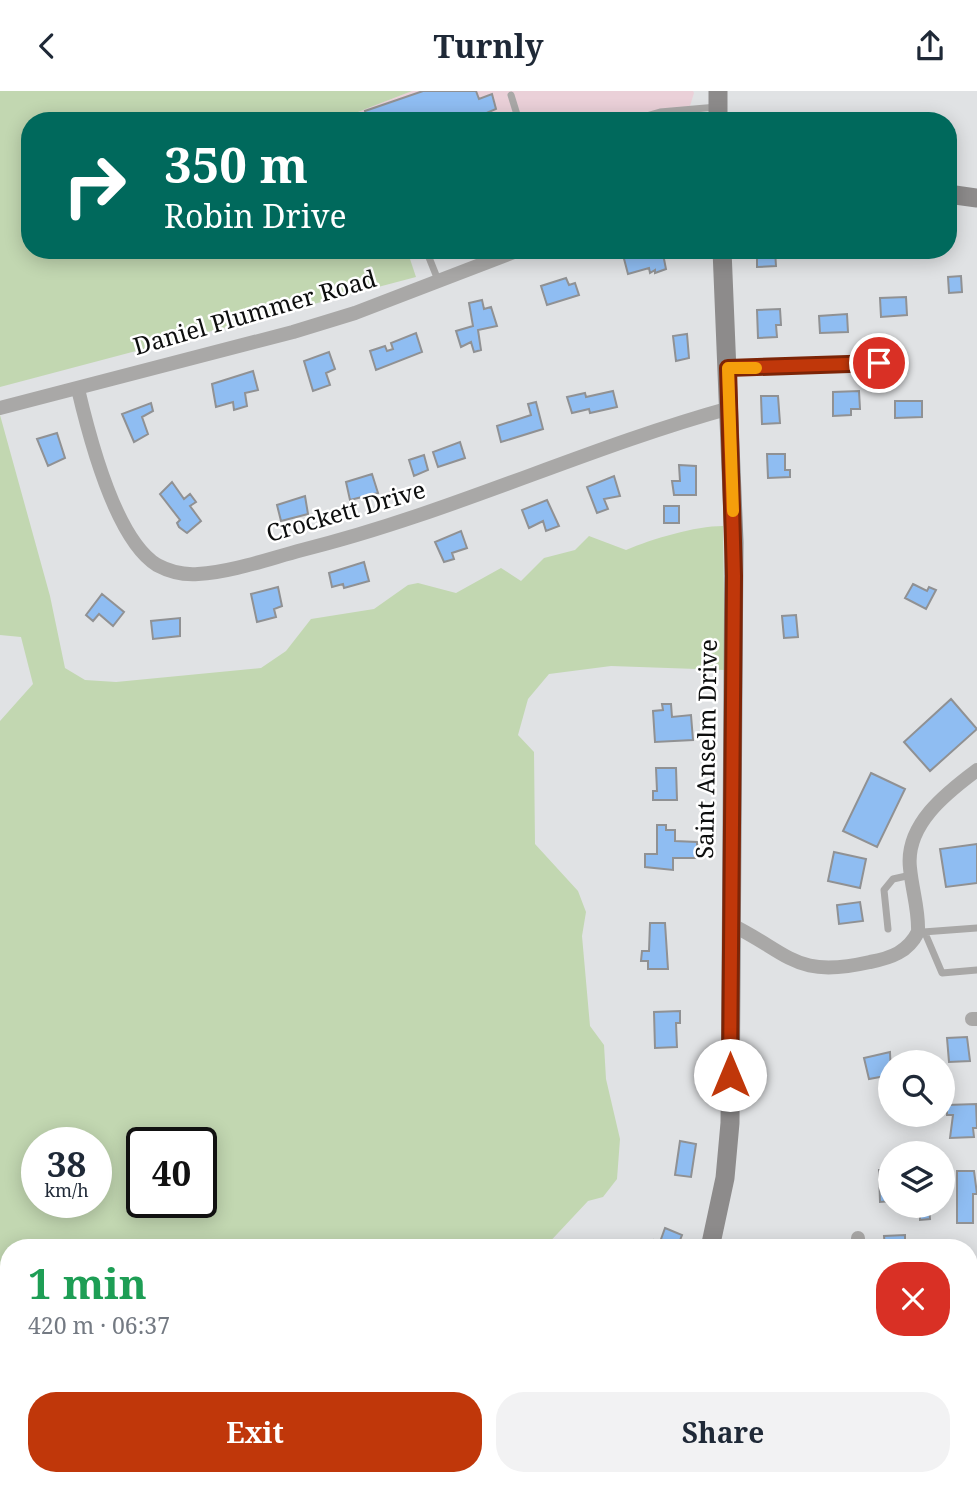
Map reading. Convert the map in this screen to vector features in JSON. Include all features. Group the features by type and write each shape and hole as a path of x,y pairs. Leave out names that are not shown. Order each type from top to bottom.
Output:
{"street":[{"path":"957,195 977,198"},
{"name":"Daniel Plummer Road","path":"0,408 293,332 355,313 495,259"},
{"name":"Saint Anselm Drive","path":"712,1239 725,1178 730,1123 734,565 722,259"},
{"path":"728,368 898,362"},
{"name":"Crockett Drive","path":"78,389 91,441 129,535 145,556 158,565 187,574 216,571 365,534 661,429 730,408"},
{"path":"730,924 790,960 825,969 886,959 911,945 922,932 909,853 920,827 939,801 977,770"}],"lane":[{"path":"511,95 516,112"},
{"path":"668,112 718,106"},
{"path":"429,259 438,281"},
{"path":"888,929 884,890 893,879 911,875"},
{"path":"977,928 922,932 942,973 977,970"}],"shaded area":[{"path":"412,91 694,93 688,112 358,112"}],"green space":[{"path":"0,91 412,91 358,112 21,112 21,259 410,259 416,277 0,387"},
{"path":"0,415 50,596 65,668 85,680 116,682 261,668 286,651 311,619 374,609 408,585 418,583 456,593 501,568 521,581 544,558 575,550 589,536 626,550 674,534 723,526 725,670 611,666 549,674 528,699 518,735 534,752 535,844 578,891 586,912 582,936 590,1026 604,1045 606,1079 620,1139 617,1179 603,1197 588,1201 552,1239 0,1239 0,721 33,684 21,637 0,635"}],"building":[{"path":"423,91 476,91 479,99 492,94 496,109 489,112 365,111"},
{"path":"624,259 664,259 666,269 650,273 649,268 628,274"},
{"path":"757,259 776,259 776,266 757,267"},
{"path":"961,276 962,292 949,293 948,277"},
{"path":"566,278 569,285 575,283 579,295 547,305 541,286"},
{"path":"906,297 907,315 881,317 880,298"},
{"path":"482,300 484,309 491,307 497,326 478,330 481,350 474,352 471,342 461,347 456,331 473,326 469,303"},
{"path":"780,309 781,325 776,325 777,337 758,338 757,310"},
{"path":"847,314 848,332 820,333 819,316"},
{"path":"416,333 422,352 376,370 370,351 385,346 387,351 393,349 391,343"},
{"path":"687,334 689,358 676,361 673,336"},
{"path":"329,352 335,369 326,373 330,385 313,391 304,361"},
{"path":"253,371 258,390 245,393 247,406 234,410 233,402 216,407 212,384"},
{"path":"613,391 617,407 590,413 589,409 572,413 567,397 585,393 586,397"},
{"path":"859,391 860,409 851,409 851,415 833,416 833,392"},
{"path":"761,396 778,396 780,423 762,424"},
{"path":"895,401 922,401 922,417 895,418"},
{"path":"536,402 543,429 501,442 497,426 531,415 528,404"},
{"path":"151,403 153,411 142,417 148,434 134,442 122,414"},
{"path":"57,433 65,458 48,466 37,439"},
{"path":"460,442 465,458 438,467 433,452"},
{"path":"767,454 785,454 785,470 790,470 790,477 768,478"},
{"path":"424,455 428,470 414,476 409,460"},
{"path":"679,465 696,466 696,495 674,495 672,481 680,481"},
{"path":"372,474 378,493 350,500 346,482"},
{"path":"614,476 620,496 604,499 608,509 597,513 587,487"},
{"path":"172,482 184,499 190,494 196,502 190,506 201,521 187,533 179,527 177,523 180,520 160,494"},
{"path":"305,496 308,514 281,521 277,505"},
{"path":"547,500 559,526 546,531 543,521 529,528 522,510"},
{"path":"664,506 679,506 679,523 664,523"},
{"path":"461,531 467,548 452,553 454,559 444,562 435,542"},
{"path":"364,562 369,581 344,588 343,584 332,587 329,573"},
{"path":"913,584 927,591 929,587 936,590 926,609 905,598"},
{"path":"278,587 282,606 274,609 276,617 257,622 251,594"},
{"path":"102,594 124,612 113,626 99,614 93,621 86,615"},
{"path":"796,615 798,637 784,638 782,616"},
{"path":"180,618 180,636 153,639 151,621"},
{"path":"951,699 977,729 930,771 904,742"},
{"path":"662,704 671,704 672,717 691,715 693,740 655,742 653,711 663,710"},
{"path":"656,768 676,768 677,800 653,800 653,791 657,791"},
{"path":"871,773 905,789 877,847 843,831"},
{"path":"657,825 666,825 666,830 675,830 675,841 697,842 697,858 673,858 673,870 645,867 645,854 657,854"},
{"path":"977,844 977,883 946,887 940,849"},
{"path":"834,852 866,859 860,888 828,881"},
{"path":"860,902 863,921 839,924 837,905"},
{"path":"650,923 665,923 668,969 648,969 648,961 641,961 642,951 649,951"},
{"path":"680,1011 680,1023 676,1023 677,1047 655,1048 654,1012"},
{"path":"967,1037 970,1061 955,1062 955,1050 948,1050 947,1038"},
{"path":"878,1055 878,1077 869,1079 864,1058"},
{"path":"976,1104 977,1128 973,1128 974,1137 950,1138 951,1127 955,1127 955,1105"},
{"path":"680,1141 696,1144 691,1177 675,1175"},
{"path":"957,1171 974,1171 977,1194 973,1194 973,1223 957,1223"},
{"path":"665,1228 682,1235 680,1239 661,1239"},
{"path":"905,1235 905,1239 884,1239 884,1236"}],"slow traffic":[{"path":"733,511 728,368 756,368"}],"route":[{"path":"730,1075 729,862 734,576 728,368 879,363"}]}
